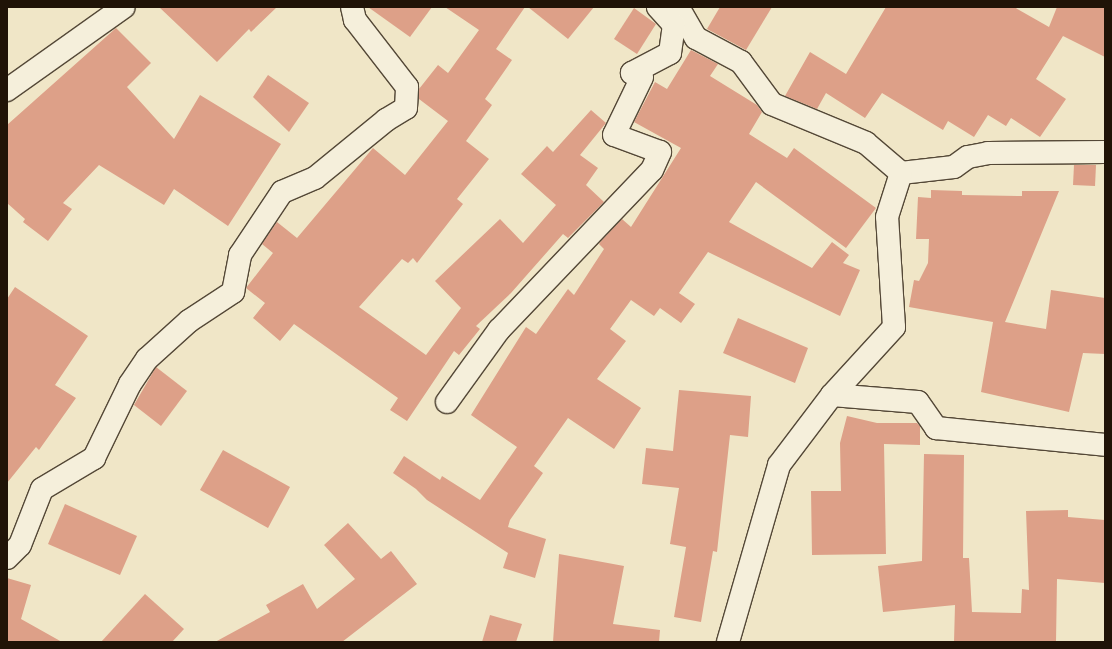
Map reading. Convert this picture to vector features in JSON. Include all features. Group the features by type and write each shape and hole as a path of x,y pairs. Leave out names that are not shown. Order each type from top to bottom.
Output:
{"street":[{"path":"7,90 124,7"},
{"path":"7,558 20,546 42,488 94,458 130,384 147,359 189,322 233,292 240,255 282,192 315,178 386,120 406,108 407,86 355,20 352,7"},
{"path":"447,402 499,330 652,170 660,152 614,135 642,77 632,73 670,53 674,25 658,7"},
{"path":"678,7 696,38 741,62 772,104 866,143 901,173 954,167 968,157 988,153 1105,152"},
{"path":"728,642 779,465 832,395 894,327 887,218 901,173"},
{"path":"832,395 918,402 936,428 1105,445"}],"building":[{"path":"159,7 277,7 251,32 249,29 217,62"},
{"path":"368,7 432,7 410,37"},
{"path":"445,7 525,7 496,49 512,60 485,99 492,105 466,141 489,159 457,199 463,204 417,263 413,258 408,263 402,259 359,307 426,355 461,308 435,281 500,219 523,243 556,205 521,174 547,146 553,152 591,110 606,123 580,155 598,168 586,185 604,202 568,238 563,234 511,293 476,326 480,329 459,355 454,351 407,421 390,410 398,398 294,324 280,341 253,318 265,303 246,288 273,253 262,244 277,222 297,238 373,148 405,175 448,121 419,99 419,89 438,65 448,73 479,30"},
{"path":"528,7 594,7 568,39"},
{"path":"720,7 772,7 746,50 707,29"},
{"path":"886,7 1014,7 1049,27 1057,7 1105,7 1105,57 1063,36 1036,79 1066,99 1040,137 1011,118 1006,126 988,115 974,137 948,121 943,130 882,93 865,118 826,93 817,109 785,96 810,52 846,74"},
{"path":"634,8 656,24 637,54 614,39"},
{"path":"116,28 151,63 127,87 174,139 200,95 281,144 228,226 174,189 164,205 99,165 63,203 72,209 48,241 23,222 25,219 7,203 7,125"},
{"path":"691,50 718,64 710,76 757,105 762,112 749,134 787,158 794,148 876,208 846,248 756,182 729,222 812,268 832,242 849,255 843,263 860,270 840,316 708,252 679,293 695,304 681,323 660,308 654,316 631,300 610,329 626,341 597,379 641,408 614,449 568,418 534,466 543,473 510,520 508,527 546,539 535,578 503,568 508,553 427,500 416,489 393,473 404,456 440,480 442,476 480,500 517,447 471,415 526,327 536,334 568,289 574,295 604,249 599,244 601,241 622,219 631,227 681,148 634,122 655,82 667,89"},
{"path":"268,75 309,103 289,132 253,97"},
{"path":"1074,165 1096,165 1095,186 1073,185"},
{"path":"931,190 962,191 962,195 1022,196 1022,191 1059,191 1005,322 1046,329 1051,290 1105,298 1105,354 1083,353 1069,412 981,392 993,322 909,307 914,280 919,281 928,263 929,239 916,239 918,197 931,198"},
{"path":"15,287 88,336 55,385 76,398 39,450 36,447 7,483 7,299"},
{"path":"738,318 808,348 795,383 723,353"},
{"path":"156,367 187,391 161,426 134,405"},
{"path":"679,390 751,396 748,437 730,435 717,552 713,551 701,622 674,617 686,547 670,544 679,488 642,484 646,448 673,451"},
{"path":"847,416 877,423 917,423 920,426 920,445 884,444 886,554 812,555 811,491 841,491 840,443"},
{"path":"223,450 290,487 268,528 200,490"},
{"path":"924,454 964,455 963,558 969,558 972,612 1021,613 1022,589 1029,590 1026,511 1068,510 1068,517 1105,520 1105,583 1057,579 1056,642 954,642 955,605 883,612 878,566 922,561"},
{"path":"65,504 137,536 120,575 48,544"},
{"path":"348,523 381,559 391,551 417,584 342,642 215,642 270,612 266,605 303,584 317,609 355,579 324,545"},
{"path":"559,554 624,566 613,624 660,630 659,642 553,642"},
{"path":"7,578 31,585 21,619 62,642 7,642"},
{"path":"145,594 184,629 172,642 101,642"},
{"path":"490,615 522,624 516,642 482,642"}]}
